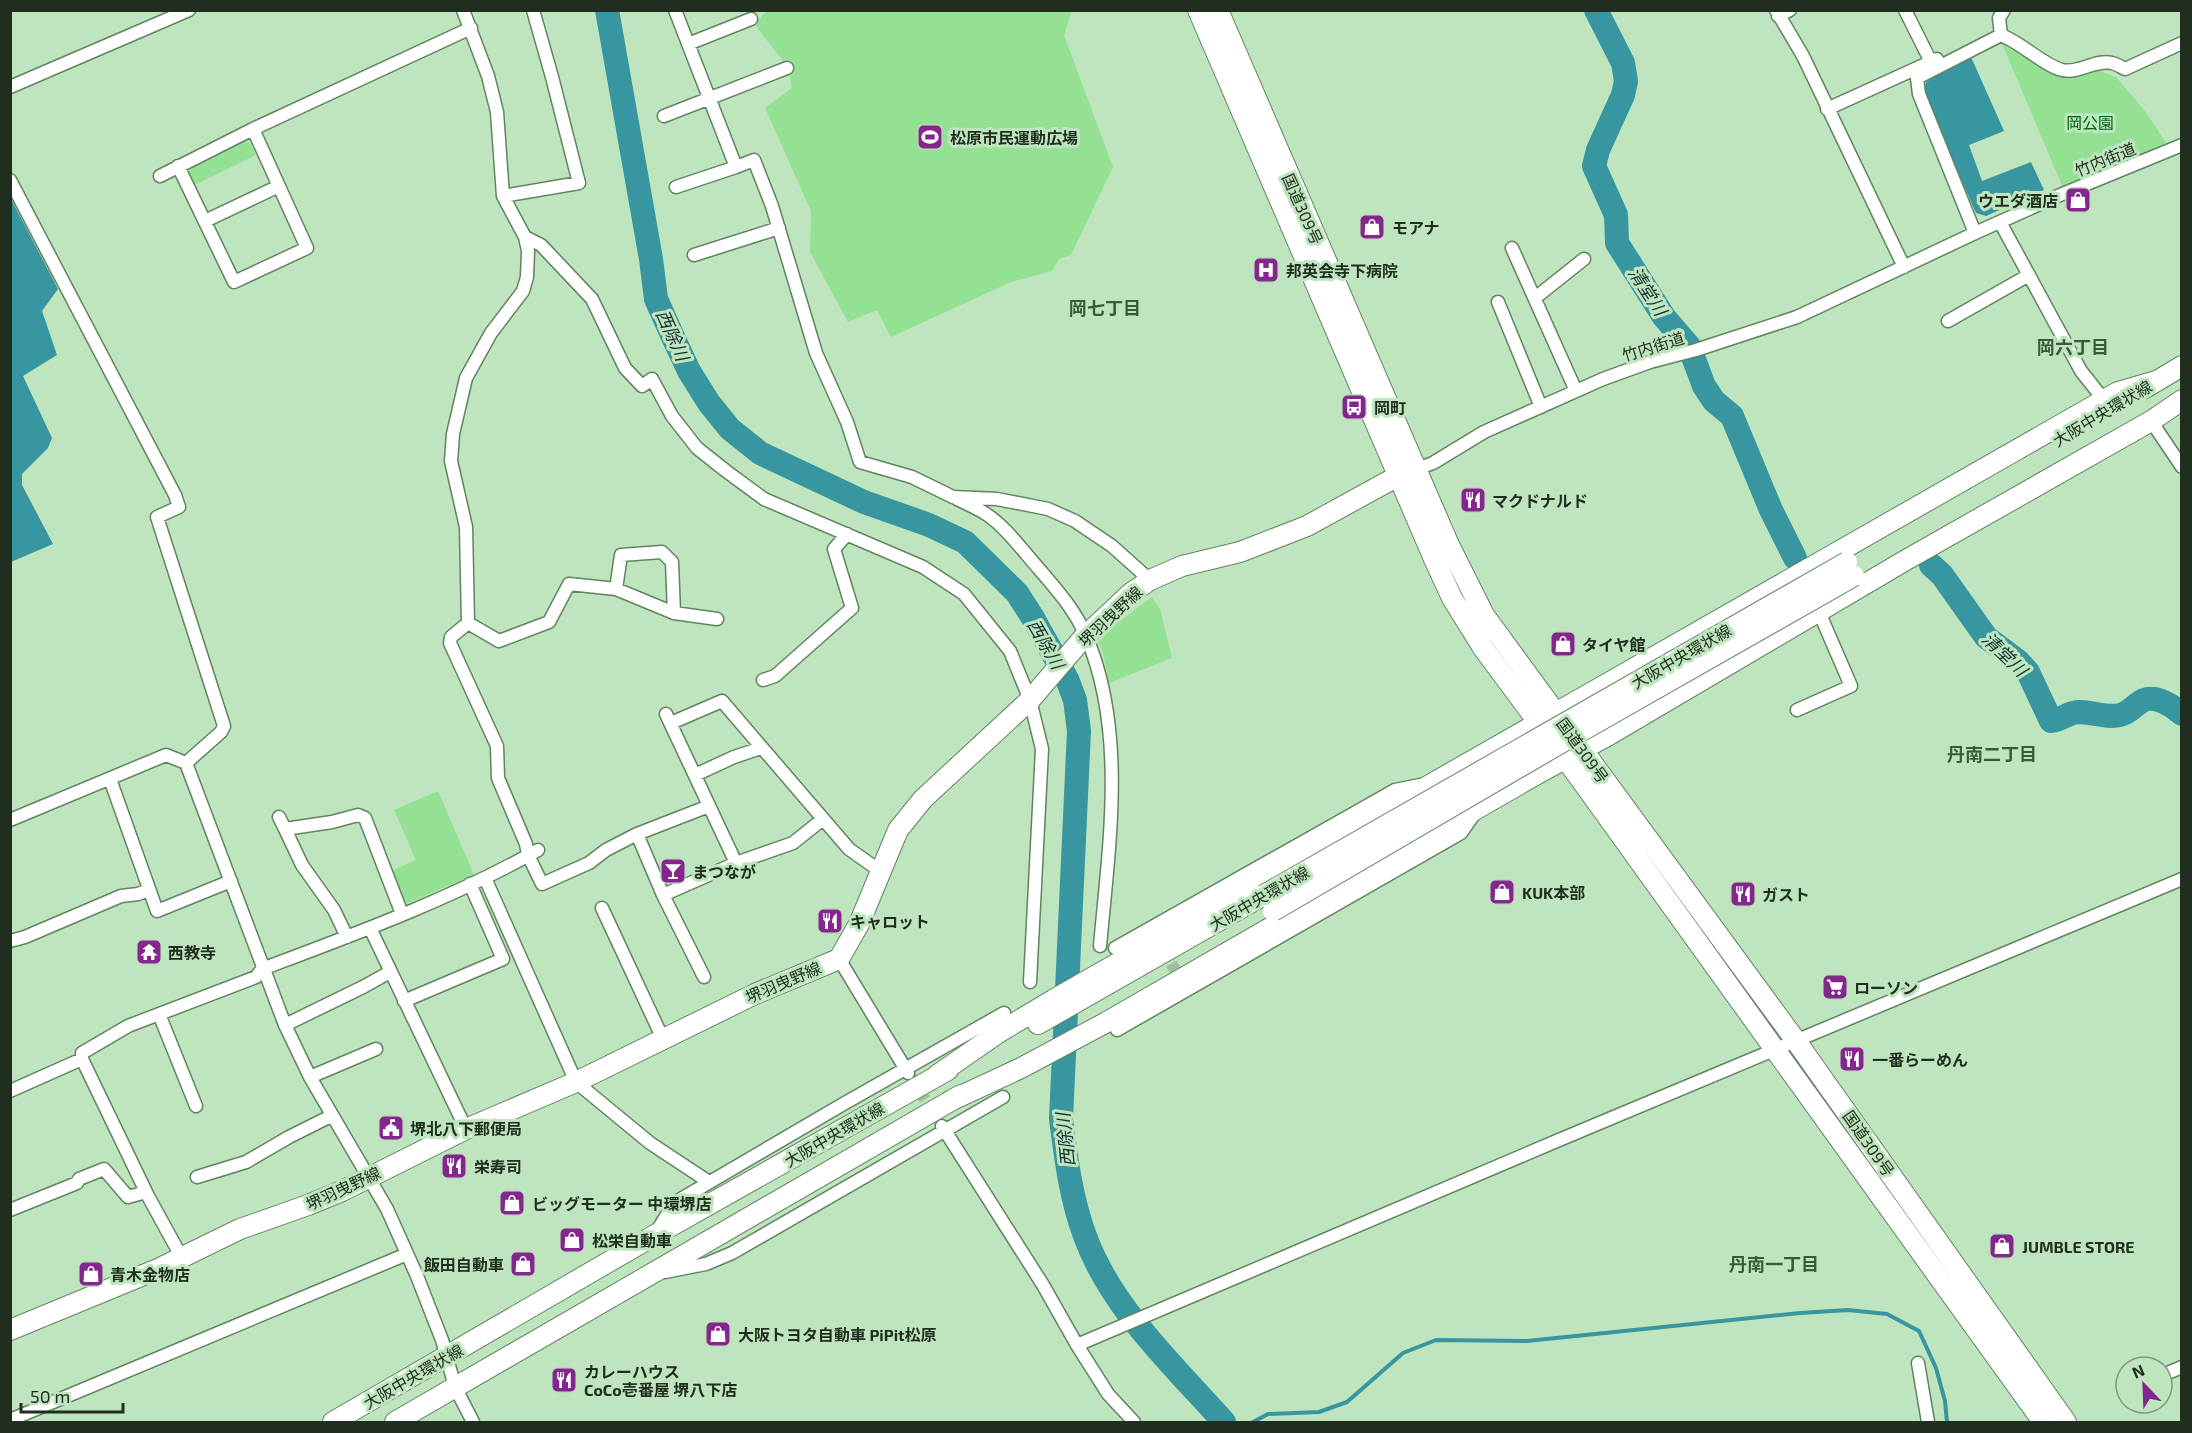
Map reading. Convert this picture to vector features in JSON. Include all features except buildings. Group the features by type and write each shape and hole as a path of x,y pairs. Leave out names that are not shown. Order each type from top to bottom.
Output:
{"main road":[{"name":"国道309号","path":"1198,10 1452,598 1483,648 1566,758 2043,1422"},
{"name":"国道309号","path":"1218,10 1449,545 1484,615 1796,1041 2066,1422"},
{"name":"大阪中央環状線","path":"333,1422 1091,986 1269,903 1571,737 1851,569 2181,366"},
{"path":"1091,986 1555,711 1856,543 2118,392 2156,381"},
{"name":"大阪中央環状線","path":"1851,569 2181,392"},
{"path":"1090,1024 1584,749 2151,421 2181,400"},
{"name":"堺羽曳野線","path":"10,1330 182,1258 240,1229 308,1205 466,1129 576,1082 754,993 839,959 858,924 898,830 923,799 1032,697 1083,639 1131,593 1150,580 1182,566 1240,552 1307,526 1398,476 1416,469"},
{"name":"大阪中央環状線","path":"395,1422 950,1101 1090,1024 1269,903"}],"street":[{"path":"10,87 189,10"},
{"path":"463,10 488,76 497,112 503,196 525,237 528,251 527,277 523,291 490,333 466,378 453,434 451,461 466,527 468,623"},
{"path":"503,196 579,183 532,10"},
{"path":"675,10 736,167"},
{"path":"1905,10 1931,62"},
{"path":"2001,35 1999,18 2004,10"},
{"path":"1782,12 1904,267"},
{"path":"688,44 751,19"},
{"path":"160,176 254,129 471,28"},
{"path":"1975,233 1918,94 1917,78 2001,35 2059,70 2072,72 2103,63 2112,63 2125,69 2181,43"},
{"path":"1827,109 1949,54 1967,52"},
{"path":"664,116 787,68"},
{"path":"178,166 234,282 297,253 307,248 254,129"},
{"name":"竹内街道","path":"1416,469 1433,463 1484,432 1576,391 1650,362 1691,352 1797,317 1975,233 2181,145"},
{"path":"676,187 754,160 779,228 816,353 847,423 860,462 912,477 987,514 1018,545 1069,604 1107,704 1112,770 1100,946"},
{"path":"10,180 170,484 179,507 157,517 224,726 221,732 186,763"},
{"path":"205,221 279,186"},
{"path":"2000,222 2080,371 2104,400"},
{"path":"694,255 779,228"},
{"path":"525,237 541,245 592,299 625,368 642,386 652,379 672,416 697,448 764,499 923,567 964,594 1010,651 1032,697 1042,749 1030,982"},
{"path":"1512,248 1576,391"},
{"path":"1535,298 1584,260"},
{"path":"1948,321 2029,275"},
{"path":"1498,302 1541,406"},
{"path":"2151,421 2181,467"},
{"path":"953,497 997,499 1048,509 1075,521 1112,546 1150,580"},
{"path":"763,680 776,676 852,608 834,549 847,534"},
{"path":"616,589 621,555 662,552 672,562 674,613"},
{"path":"468,623 499,641 549,622 569,584 616,589 674,613 717,619"},
{"path":"1797,710 1851,686 1818,612"},
{"path":"468,623 451,637 450,643 497,746 498,778 526,844 533,852 542,884 589,863 606,850 637,834 709,806"},
{"path":"736,863 668,718 722,701 849,849 880,872"},
{"path":"695,775 734,757 761,748"},
{"path":"10,820 166,755 186,763 285,1025 331,1116 387,1209 447,1357 455,1388 473,1422"},
{"path":"110,779 157,910 231,881"},
{"path":"1115,948 1395,790 1435,782"},
{"path":"1117,1030 1461,833 1479,807"},
{"path":"285,829 332,822 358,815 365,819 402,914"},
{"path":"279,817 302,865 334,910 348,937"},
{"path":"663,895 736,863 793,843 823,819"},
{"path":"637,834 663,895 704,977"},
{"path":"182,1258 146,1192 82,1059 82,1053 128,1026 256,977 262,969 370,928 485,878 533,852"},
{"path":"485,878 576,1082 650,1143 709,1182"},
{"path":"1077,1345 2181,879"},
{"path":"404,1001 503,959 470,884"},
{"path":"10,941 26,938 122,896 149,890"},
{"path":"602,908 663,1039"},
{"path":"370,928 466,1129"},
{"path":"839,959 907,1071"},
{"path":"285,1025 390,972"},
{"path":"655,1235 674,1203 907,1071 1004,1013"},
{"path":"159,1014 196,1106"},
{"path":"310,1077 376,1049"},
{"path":"10,1091 82,1059"},
{"path":"650,1275 706,1264 732,1253 1003,1096"},
{"path":"197,1177 246,1162 288,1137 331,1116"},
{"path":"943,1129 1043,1285 1108,1394 1134,1422"},
{"path":"10,1210 77,1183 79,1179 104,1169 128,1197 146,1192"},
{"path":"10,1420 407,1254"},
{"path":"1918,1363 1928,1422"}],"green space":[{"name":"松原市民運動広場","path":"767,10 1072,11 1064,35 1113,167 1071,255 1059,259 1052,271 1011,282 891,337 877,310 848,322 810,252 811,211 765,108 792,88 788,67 755,25"},
{"name":"岡公園","path":"2004,40 2040,64 2095,69 2116,77 2145,111 2167,144 2063,188 2001,41"},
{"path":"244,141 250,143 256,155 195,185 189,172 192,167"},
{"path":"1152,597 1160,609 1172,658 1109,683 1102,649 1098,643 1112,627"},
{"path":"438,791 474,875 405,904 391,871 416,860 394,810"}],"water":[{"path":"1971,57 2004,131 1969,145 1982,181 2031,162 2044,190 1986,216 1976,213 1923,94 1926,82"},
{"path":"10,197 58,289 42,311 57,355 23,376 52,438 48,448 22,474 22,485 53,544 11,562"}],"waterway":[{"name":"西除川","path":"607,10 656,299 689,371 709,403 730,429 760,453 864,502 929,525 965,542 1017,593 1067,679 1075,700 1079,731 1061,1119 1073,1193 1085,1236 1111,1288 1127,1312 1165,1358 1224,1422"},
{"name":"清堂川","path":"1596,10 1623,63 1626,81 1623,95 1598,150 1594,166 1616,215 1617,243 1664,317 1689,346 1704,386 1714,401 1732,416 1771,510 1795,558"},
{"name":"清堂川","path":"1931,565 1942,575 1986,637 2018,661 2028,672 2051,721 2078,712 2108,716 2120,715 2149,699 2164,702 2182,714"},
{"path":"1253,1422 1268,1414 1319,1412 1347,1402 1403,1353 1436,1340 1527,1341 1848,1310 1887,1314 1919,1331 1936,1368 1945,1401 1947,1422"}],"tunnel":[{"path":"1162,948 1184,985"},
{"path":"909,1074 935,1116"}],"place":[{"name":"松原市民運動広場","path":"930,137"},
{"name":"ウエダ酒店","path":"2078,200"},
{"name":"モアナ","path":"1372,227"},
{"name":"邦英会寺下病院","path":"1266,270"},
{"name":"岡町","path":"1354,407"},
{"name":"マクドナルド","path":"1473,500"},
{"name":"タイヤ館","path":"1563,644"},
{"name":"まつなが","path":"673,871"},
{"name":"KUK本部","path":"1502,892"},
{"name":"ガスト","path":"1743,894"},
{"name":"キャロット","path":"830,921"},
{"name":"西教寺","path":"149,952"},
{"name":"ローソン","path":"1835,987"},
{"name":"一番らーめん","path":"1852,1059"},
{"name":"堺北八下郵便局","path":"391,1128"},
{"name":"栄寿司","path":"454,1166"},
{"name":"ビッグモーター 中環堺店","path":"512,1203"},
{"name":"松栄自動車","path":"572,1240"},
{"name":"JUMBLE STORE","path":"2002,1246"},
{"name":"飯田自動車","path":"523,1264"},
{"name":"青木金物店","path":"91,1274"},
{"name":"大阪トヨタ自動車 PiPit松原","path":"718,1334"},
{"name":"カレーハウス CoCo壱番屋 堺八下店","path":"564,1380"}],"district":[{"name":"岡七丁目","path":"1105,308"},
{"name":"岡六丁目","path":"2073,347"},
{"name":"丹南二丁目","path":"1992,754"},
{"name":"丹南一丁目","path":"1774,1264"}]}
